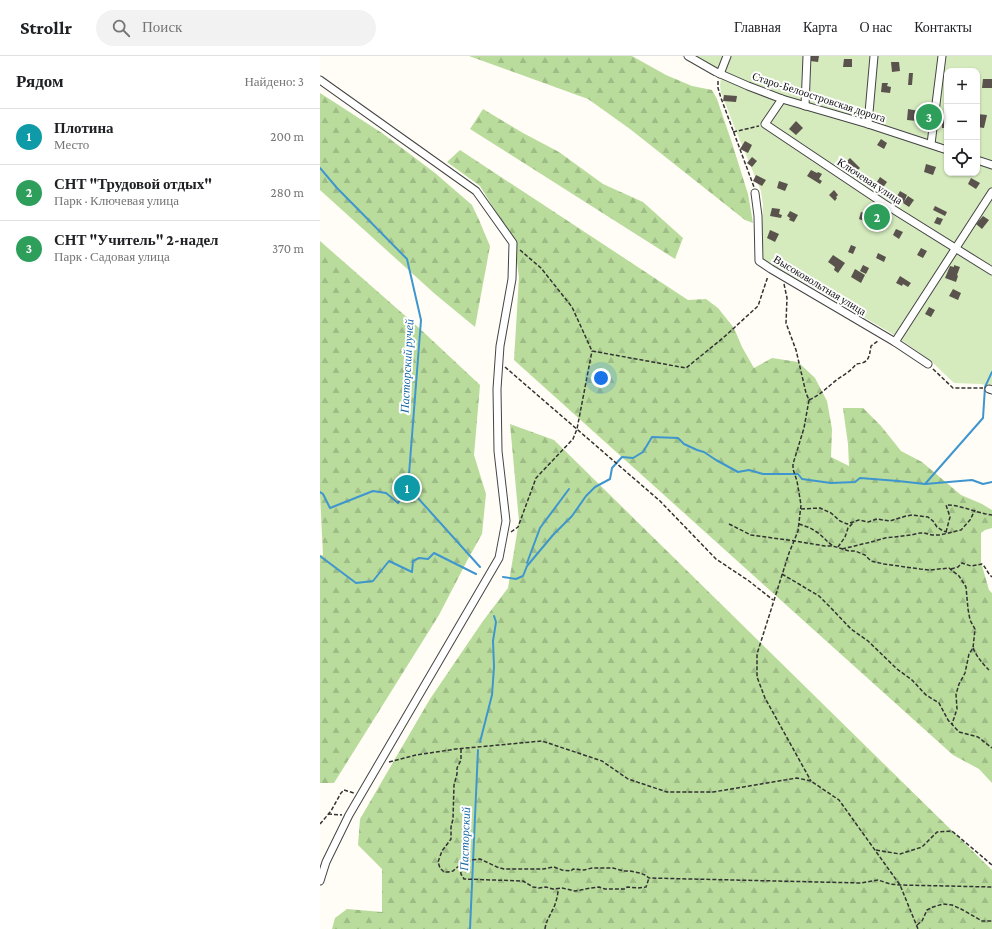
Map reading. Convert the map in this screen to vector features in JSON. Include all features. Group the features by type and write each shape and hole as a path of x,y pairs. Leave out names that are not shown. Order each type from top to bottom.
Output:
{"street":[{"name":"Старо-Белоостровская дорога","path":"688,56 720,74 748,86 805,106 868,124 944,149"},
{"path":"720,74 726,56"},
{"path":"805,106 808,56"},
{"path":"868,124 874,56"},
{"path":"931,144 942,56"},
{"path":"320,80 476,191 513,243 512,279 500,346 497,389 498,451 506,521 499,558 349,815 326,862 320,881"},
{"path":"764,124 782,98"},
{"name":"Ключевая улица","path":"764,124 876,199 992,271"},
{"path":"980,161 992,165"},
{"path":"895,342 992,192"},
{"name":"Высоковольтная улица","path":"755,193 758,216 759,261 770,269 886,336 928,364"}],"path":[{"path":"720,74 718,88 754,186 755,193"},
{"path":"733,132 764,124"},
{"path":"502,539 518,527 536,478 573,439 577,429 592,351 572,307 540,268 513,243"},
{"path":"592,351 686,368 723,338 758,306 770,269"},
{"path":"782,275 786,298 786,323 796,350 809,400 804,428 793,464 801,505 798,531 789,553 757,654 757,677 765,698 811,781"},
{"path":"809,400 815,398 832,383 852,369 856,364 866,362 869,357 871,346 886,336"},
{"path":"499,362 660,502 716,559 750,580 773,601"},
{"path":"928,364 953,388 988,389"},
{"path":"946,532 950,517 946,505 954,505 975,510 982,514 992,515"},
{"path":"801,509 820,508 847,524 859,520 868,522 877,519 890,521 912,515 928,517 937,527 946,532"},
{"path":"842,549 885,538 912,535 920,532 940,535 946,532 961,530 970,520 975,510"},
{"path":"838,547 845,537 848,528 855,521"},
{"path":"729,524 751,535 838,547 848,551 855,551 865,555 871,561 884,564 930,570 949,568 959,576 966,587 970,620 975,629 973,648 969,654 965,673 956,694 957,709 952,724"},
{"path":"799,524 814,530 833,546"},
{"path":"951,570 958,567 962,563 971,566 982,564 992,577"},
{"path":"782,574 819,596 851,629 912,680 926,695 939,703 948,720 959,732 978,737 992,748"},
{"path":"973,648 977,656 989,670"},
{"path":"379,764 416,756 461,749 542,741 602,761 628,778 667,792 713,792 797,778 811,781 839,800 900,886 918,929"},
{"path":"461,749 461,760 457,768 454,785 451,839 442,851 438,862 440,868 444,872 453,871 471,860 480,859 496,867 504,869 543,869 554,867 571,871 573,869 584,870 592,868 613,868 640,873 649,878 861,883 878,880 900,886 992,888"},
{"path":"320,824 331,811 344,790 361,794"},
{"path":"328,814 349,815"},
{"path":"875,850 900,854 922,847 937,832 952,831 992,865"},
{"path":"460,866 461,874 464,879 523,881 533,888 562,888 575,891 599,887 614,890 625,889 627,887 646,887 649,878"},
{"path":"546,929 546,923 558,895 558,889"},
{"path":"916,925 922,921 927,910 943,904 960,908 982,921 992,921"}],"green space":[{"path":"469,56 632,56 666,75 692,86 712,90 717,99 748,194 753,223 745,220 630,129 588,99"},
{"path":"688,56 992,56 992,387 981,384 954,383 930,360 891,333 763,259 763,205 761,191 734,126 720,86 721,77"},
{"path":"320,93 382,133 435,173 472,205 490,246 475,327 435,294 320,190"},
{"path":"483,109 559,152 603,184 643,202 683,238 675,259 470,129"},
{"path":"460,150 688,300 706,299 718,308 734,328 742,347 754,368 772,358 798,362 815,378 827,401 832,429 831,457 849,466 848,444 843,408 863,408 881,426 901,451 922,462 961,495 992,510 992,528 981,533 981,562 989,590 992,593 992,783 979,769 953,755 514,360 519,277 514,241 480,186 447,162"},
{"path":"320,241 418,327 480,385 474,455 486,494 482,534 439,615 334,783 320,783 320,556 323,555 320,494"},
{"path":"510,424 554,440 992,870 992,929 332,929 335,918 347,909 382,912 382,869 358,845 360,819 430,699 483,621 508,588 519,521"}],"building":[{"path":"811,56 819,56 818,62 810,61"},
{"path":"844,59 852,59 852,67 843,67"},
{"path":"891,62 899,62 900,71 892,72"},
{"path":"909,73 913,73 912,85 908,85"},
{"path":"983,79 992,79 992,88 982,88"},
{"path":"882,83 888,83 887,86 891,87 890,93 881,92"},
{"path":"724,95 737,96 736,102 723,101"},
{"path":"908,109 919,111 917,121 907,120"},
{"path":"980,114 987,115 984,128 980,127"},
{"path":"941,116 944,116 944,128 942,128"},
{"path":"796,121 803,128 796,135 789,129"},
{"path":"881,139 887,143 884,149 877,145"},
{"path":"745,141 752,145 748,153 740,149"},
{"path":"752,157 757,161 752,167 747,163"},
{"path":"850,158 860,168 855,173 845,163"},
{"path":"926,164 936,167 933,175 924,172"},
{"path":"811,170 822,174 819,179 822,181 820,184 807,176"},
{"path":"756,175 766,180 762,186 753,181"},
{"path":"880,177 887,182 882,189 875,185"},
{"path":"971,178 980,183 976,189 968,184"},
{"path":"779,181 788,184 785,191 777,188"},
{"path":"834,190 838,195 835,201 829,195"},
{"path":"900,191 907,195 904,202 896,198"},
{"path":"908,196 914,200 909,207 903,203"},
{"path":"935,206 947,212 945,216 933,210"},
{"path":"772,208 780,209 779,214 782,215 781,218 770,216"},
{"path":"790,211 798,215 794,222 789,220 790,218 787,216"},
{"path":"886,211 890,215 884,221 880,216"},
{"path":"861,212 867,214 864,221 859,219"},
{"path":"983,216 989,220 982,229 976,224"},
{"path":"937,217 943,219 940,225 934,223"},
{"path":"896,229 903,232 899,239 893,235"},
{"path":"770,230 779,234 775,242 767,238"},
{"path":"851,245 856,247 853,254 848,252"},
{"path":"921,248 927,251 923,258 917,255"},
{"path":"878,253 886,257 884,262 876,258"},
{"path":"833,255 845,263 838,273 834,270 835,267 828,262"},
{"path":"863,265 869,268 866,274 860,271"},
{"path":"954,265 960,267 956,282 945,278 950,266 954,267"},
{"path":"855,269 865,275 861,283 851,277"},
{"path":"900,276 911,283 908,287 903,284 902,286 896,283"},
{"path":"953,289 961,293 958,300 949,296"},
{"path":"929,307 935,310 931,317 925,314"}],"waterway":[{"name":"Пасторский ручей","path":"320,168 337,188 407,259 421,320 408,487 398,503 386,493 373,491 330,508 323,494 320,492"},
{"path":"503,577 516,579 523,576 527,566 553,535 572,516 586,496 595,487 610,479 612,468 622,457 633,458 643,452 652,437 678,438 684,444 704,452 738,472 749,470 763,474 798,474 802,479 831,483 855,482 860,478 925,484 983,418 985,387 992,372"},
{"path":"925,484 972,480 983,484 992,482"},
{"path":"408,487 480,567"},
{"path":"527,563 540,528 569,489"},
{"path":"320,556 356,583 373,581 389,561 412,572 413,561 419,558 428,559 434,553 476,574"},
{"path":"480,742 492,695 494,667 493,641 496,622 494,616"},
{"name":"Пасторский","path":"470,929 478,750"}],"place":[{"name":"СНТ \"Учитель\" 2-надел","path":"929,117"},
{"name":"СНТ \"Трудовой отдых\"","path":"877,217"},
{"name":"Плотина","path":"407,488"}]}
